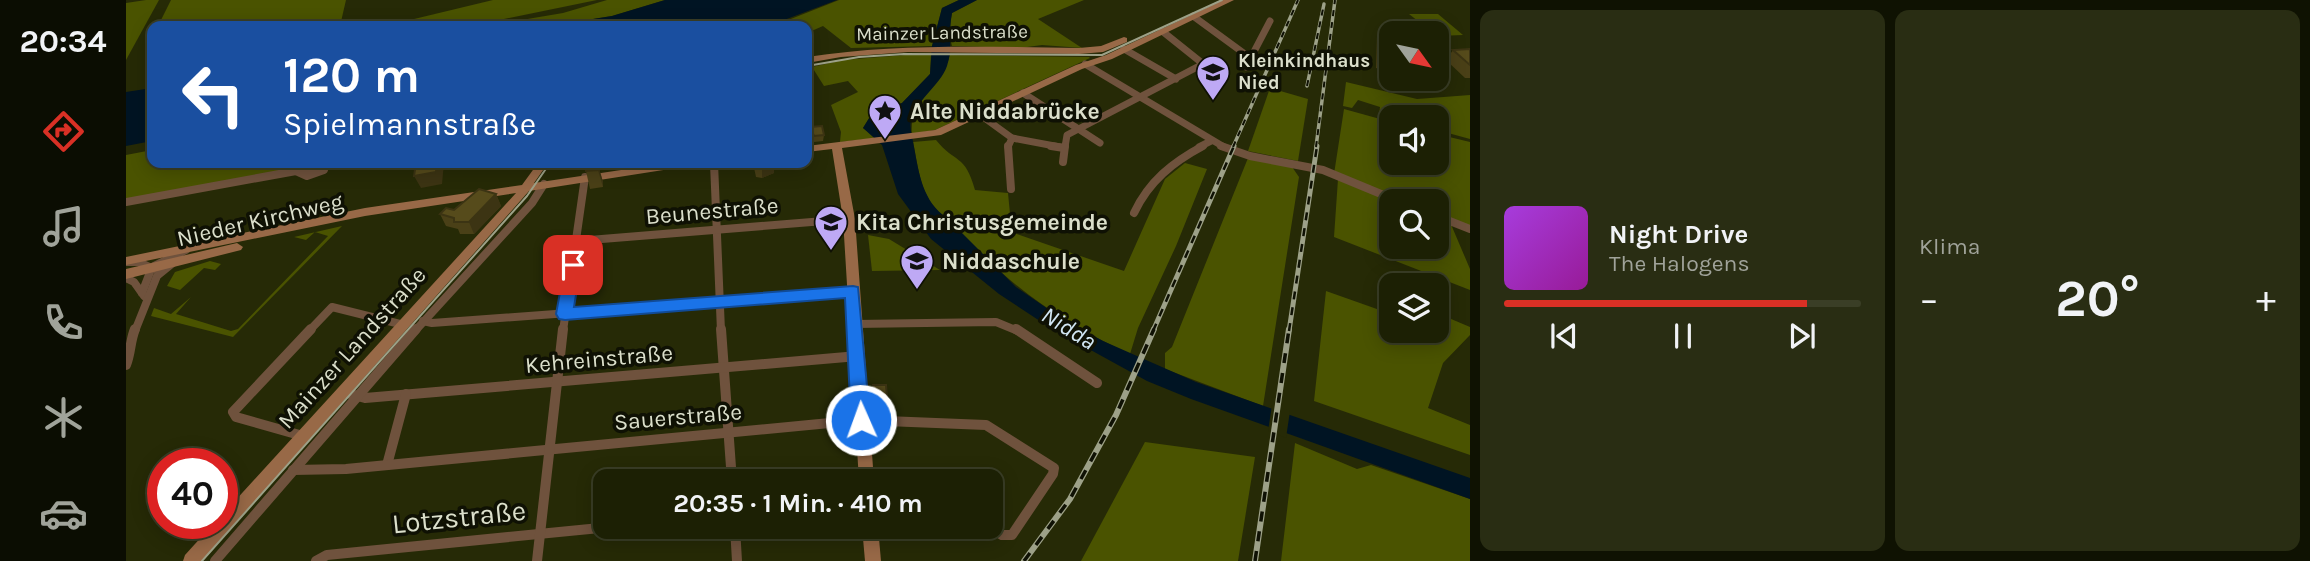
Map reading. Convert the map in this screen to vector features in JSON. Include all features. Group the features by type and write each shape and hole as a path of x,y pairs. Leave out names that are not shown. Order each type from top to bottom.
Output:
{"main road":[{"path":"1079,51 1117,49 1210,0"},
{"path":"812,146 926,135 979,114 1092,59 1230,0"},
{"name":"Mainzer Landstraße","path":"812,60 863,52 920,50 1079,51"},
{"path":"1079,51 1092,59"},
{"path":"841,145 849,219 865,469"},
{"name":"Mainzer Landstraße","path":"191,561 528,186 539,168"},
{"name":"Nieder Kirchweg","path":"126,261 316,221 652,168"},
{"name":"Nieder Kirchweg","path":"126,276 155,272 176,261 404,208"},
{"path":"871,539 873,561"}],"street":[{"path":"1193,16 1249,57"},
{"path":"1246,67 1270,21"},
{"path":"1162,31 1222,79"},
{"path":"1117,49 1176,79"},
{"path":"1092,59 1140,96 1211,141 1241,154 1323,170 1379,193"},
{"path":"1063,162 1067,135 1203,64"},
{"path":"1023,93 1100,143"},
{"path":"979,114 1012,138 1064,148"},
{"path":"1011,189 1008,144 1012,138"},
{"path":"1133,213 1174,160 1211,141"},
{"path":"714,168 723,368 731,469"},
{"path":"126,202 295,171"},
{"path":"537,561 565,314 585,177"},
{"name":"Mainzer Landstraße","path":"215,561 360,397 423,321 532,203 544,184"},
{"name":"Beunestraße","path":"577,241 849,219"},
{"path":"1449,221 1470,229"},
{"path":"126,365 133,347 129,343 155,272 188,249"},
{"path":"126,261 155,272"},
{"path":"126,276 134,282 144,297"},
{"path":"423,321 565,314 853,292"},
{"path":"303,436 236,417 233,412 332,307 404,325"},
{"path":"855,324 996,322 1014,329 1097,383"},
{"name":"Kehreinstraße","path":"343,392 360,397 406,394 858,356"},
{"path":"387,465 406,394"},
{"name":"Sauerstraße","path":"293,470 346,469 861,420 986,425 1054,468 1053,474 1012,535 1003,535"},
{"name":"Lotzstraße","path":"316,561 327,555 593,528"},
{"path":"736,539 737,561"}],"green space":[{"path":"159,0 126,60 126,3"},
{"path":"171,0 346,0 341,21 160,21"},
{"path":"493,0 597,0 494,21 406,21"},
{"path":"607,0 665,0 612,16 580,21 516,21 563,13"},
{"path":"839,0 959,0 942,8 932,46 851,48 823,26 812,31 812,21 786,21"},
{"path":"977,0 1084,0 1038,19 1082,48 1042,45 1020,48 952,46 949,34 952,13"},
{"path":"1409,14 1438,14 1446,21 1418,21"},
{"path":"1449,23 1463,35 1449,36"},
{"path":"931,55 930,74 902,103 871,115 863,128 876,138 840,142 841,132 831,105 858,92 848,81 824,86 812,67 843,60"},
{"path":"950,55 1090,58 935,130 912,134 915,113"},
{"path":"1346,82 1417,99 1470,95 1470,139 1449,133 1449,105 1379,107 1358,100 1352,108 1343,106"},
{"path":"1270,88 1308,99 1298,161 1248,151"},
{"path":"1344,109 1379,119 1379,175 1449,175 1449,137 1470,142 1470,226 1449,218 1449,189 1379,189 1379,191 1334,174"},
{"path":"936,140 963,164 975,190 1008,193 1011,224 1002,229 1124,271 1165,179 1185,163 1207,169 1176,246 1138,328 1130,354 1077,327 1031,296 988,261 938,211 922,184 913,142"},
{"path":"147,151 147,168 309,168 126,199 126,155"},
{"path":"1248,158 1290,164 1299,177 1263,406 1165,369 1165,353 1172,347"},
{"path":"1338,179 1379,196 1379,255 1334,237"},
{"path":"1450,222 1470,269 1470,290 1449,282 1449,273 1426,273 1390,259 1449,259"},
{"path":"342,226 233,337 151,316 154,308 171,314 191,297 176,314 231,331 238,329 328,236 315,232"},
{"path":"315,232 306,240 294,237"},
{"path":"868,235 889,239 940,270 872,271"},
{"path":"210,261 221,264 215,270 204,268 180,290 167,286 175,272"},
{"path":"1326,291 1379,310 1379,343 1449,343 1449,318 1470,327 1470,335 1443,363 1428,408 1470,425 1470,455 1314,401"},
{"path":"1145,442 1255,457 1238,561 1081,561"},
{"path":"1295,443 1357,469 1371,465 1470,499 1470,561 1281,561"}],"water":[{"path":"665,0 837,0 781,21 580,21 612,16"},
{"name":"Nidda","path":"959,0 977,0 952,13 947,66 911,120 916,157 923,187 932,204 1016,287 1064,320 1103,341 1196,382 1470,478 1470,499 1147,381 1049,327 999,294 931,239 898,194 882,145 863,128 871,115 902,103 930,74 932,46 942,8"},
{"path":"147,89 147,142 126,146 126,92"}],"pier":[{"path":"1272,405 1290,411 1286,438 1268,431"}],"building":[{"path":"1470,49 1470,65 1453,50"},
{"path":"822,126 824,135 814,136 812,127"},
{"path":"415,168 436,168 436,172 414,176"},
{"path":"479,189 496,194 469,222 454,222 454,218 440,214 446,208 454,210"},
{"path":"873,385 886,385 887,397 874,397"}],"tram line":[{"path":"812,65 859,57 904,54 1102,55 1222,0"},
{"path":"202,561 527,196 547,168"}],"railway":[{"path":"1233,147 1298,0"},
{"path":"1316,147 1335,0"},
{"path":"1307,86 1324,4"},
{"path":"1153,331 1234,146"},
{"path":"1289,331 1317,146"},
{"path":"1024,561 1070,499 1116,415 1154,329"},
{"path":"1255,561 1289,329"}],"place":[{"name":"Kleinkindhaus Nied","path":"1213,102"},
{"name":"Alte Niddabrücke","path":"885,141"},
{"name":"Kita Christusgemeinde","path":"831,252"},
{"name":"Niddaschule","path":"917,291"}],"route":[{"path":"573,265 565,314 853,292 861,420"}]}
